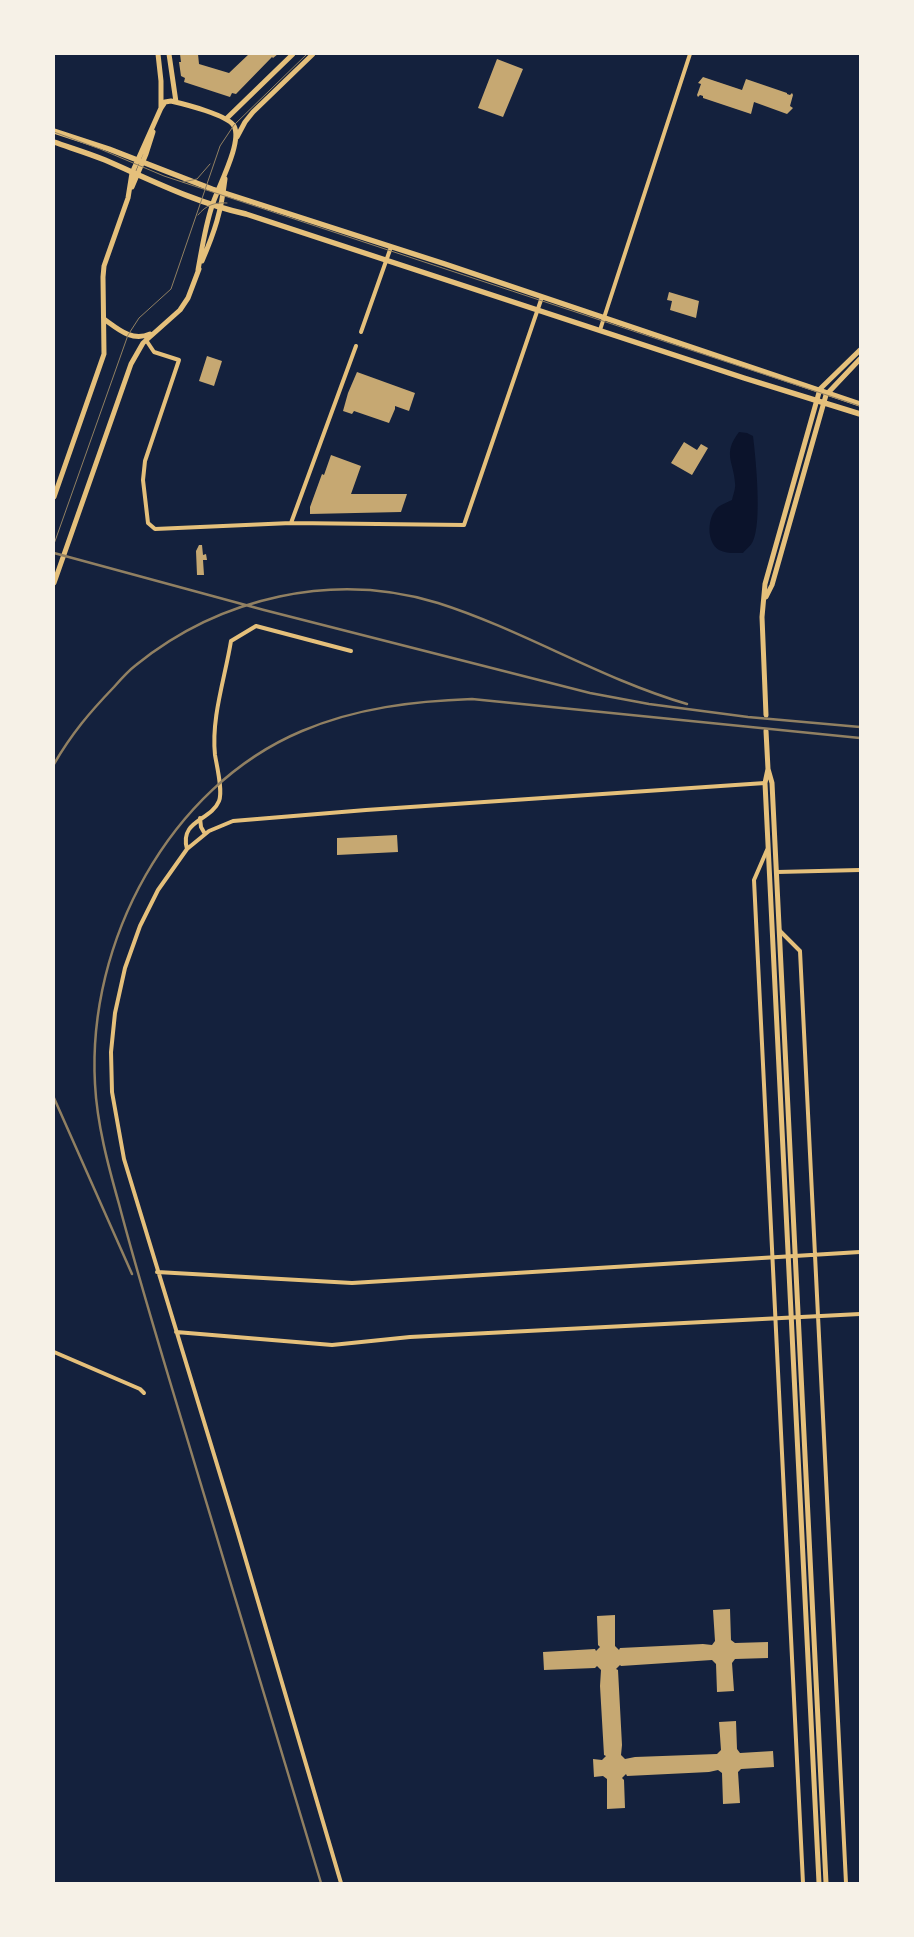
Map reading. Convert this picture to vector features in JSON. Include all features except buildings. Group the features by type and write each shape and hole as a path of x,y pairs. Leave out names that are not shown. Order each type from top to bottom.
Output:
{"main road":[{"path":"158,54 161,108"},
{"path":"169,54 176,102"},
{"path":"226,118 293,54"},
{"path":"198,270 212,205 220,192 237,137 253,112 313,54"},
{"path":"54,497 104,354 103,271 128,198 134,174 161,108 165,102 176,102 226,118 235,127 237,137"},
{"path":"54,131 220,192 392,247 860,404"},
{"path":"54,142 105,160 134,174 212,205 860,414"},
{"path":"54,584 131,364 146,340 180,310 188,298 216,229 221,208 220,192"},
{"path":"104,319 128,335 144,337 152,334"},
{"path":"766,716 762,617 765,584 820,389 860,350"},
{"path":"765,600 772,585 827,392 860,358"},
{"path":"766,731 768,769 772,783 777,872 826,1883"},
{"path":"768,769 765,783 819,1883"}],"street":[{"path":"600,330 690,54"},
{"path":"361,332 392,247"},
{"path":"146,340 154,352 180,360 145,461 143,480 148,523 155,529 291,523 464,525 542,297"},
{"path":"291,523 356,346"},
{"path":"187,848 186,836 189,828 213,810 220,800 214,737 231,641 256,626 352,651"},
{"path":"341,1883 240,1539 124,1159 112,1092 111,1052 114,1013 123,977 140,926 158,890 187,848 205,834 233,821 765,783"},
{"path":"200,818 201,827 205,834"},
{"path":"768,848 754,880 803,1883"},
{"path":"777,872 860,870"},
{"path":"780,930 800,951 846,1883"},
{"path":"157,1272 352,1283 860,1252"},
{"path":"176,1332 332,1345 420,1337 860,1314"},
{"path":"54,1352 140,1389 144,1393"}],"water":[{"path":"739,432 753,436 758,506 756,532 753,541 743,553 731,553 719,550 715,546 710,536 710,523 714,511 732,500 735,485 730,452 731,446"}],"tram line":[{"path":"54,544 128,335 139,318 171,289 220,146 234,125 307,54"},
{"path":"54,132 164,176 860,406"},
{"path":"183,182 197,179 210,164"},
{"path":"198,215 211,205 227,203"}],"railway":[{"path":"54,553 264,610 590,693 649,704 748,717 860,727"},
{"path":"54,764 82,723 122,678 136,665 169,642 204,622 241,607 279,596 319,591 359,590 399,594 438,603 470,614 655,694 687,704"},
{"path":"321,1883 151,1317 104,1144 95,1084 96,1030 105,977 122,925 146,875 176,830 212,790 255,756 302,731 364,711 407,704 472,699 860,738"},
{"path":"54,1098 132,1274"}]}
